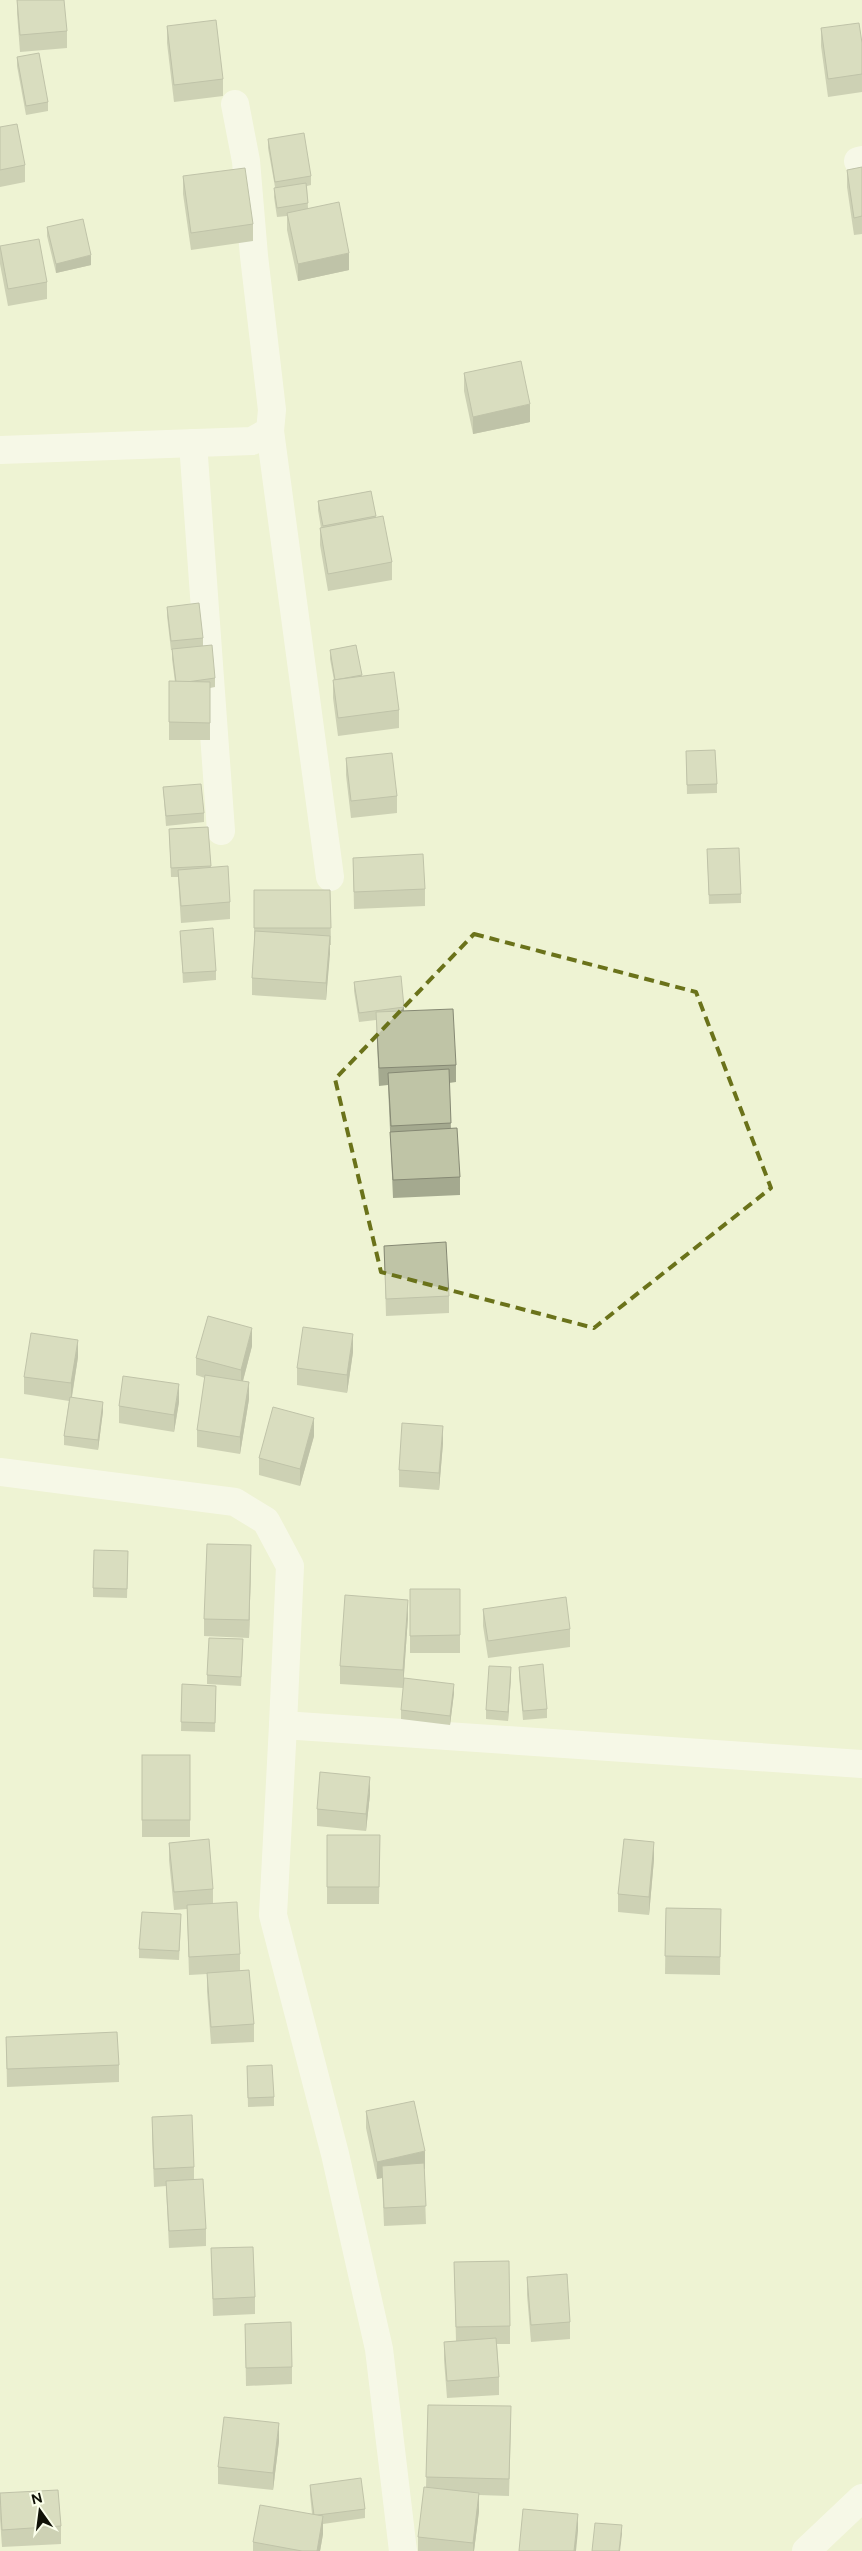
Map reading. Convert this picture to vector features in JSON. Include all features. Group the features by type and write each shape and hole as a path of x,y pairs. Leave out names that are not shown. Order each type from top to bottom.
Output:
{"street":[{"path":"235,104 246,161 254,256 272,410 270,431 330,878"},
{"path":"0,450 252,440 270,431"},
{"path":"193,443 221,831"},
{"path":"0,1472 235,1502 266,1521 290,1566 273,1915 335,2154 379,2349 403,2551"},
{"path":"283,1725 862,1764"},
{"path":"806,2551 862,2498"}],"highlighted area":[{"path":"474,934 696,992 771,1188 594,1328 381,1272 335,1079"}],"building":[{"path":"17,0 64,0 67,31 20,35"},
{"path":"216,20 223,79 174,85 167,26"},
{"path":"859,23 862,43 862,74 828,79 821,28"},
{"path":"39,53 48,102 26,106 17,57"},
{"path":"17,124 25,165 0,170 0,127"},
{"path":"304,133 311,176 275,182 268,139"},
{"path":"862,167 862,216 854,218 847,170"},
{"path":"245,168 253,224 191,233 183,176"},
{"path":"306,183 308,203 277,208 274,188"},
{"path":"339,202 349,253 298,264 287,213"},
{"path":"83,219 91,255 56,264 47,227"},
{"path":"39,239 47,282 8,289 0,246"},
{"path":"521,361 530,404 473,417 464,373"},
{"path":"371,491 376,516 323,526 318,501"},
{"path":"383,516 392,562 328,574 320,528"},
{"path":"199,603 203,638 171,641 167,607"},
{"path":"212,645 215,678 176,682 172,649"},
{"path":"356,645 362,675 335,680 330,650"},
{"path":"394,672 399,710 338,718 333,680"},
{"path":"169,681 210,682 210,723 169,722"},
{"path":"715,750 717,784 687,785 686,751"},
{"path":"392,753 397,796 351,801 346,758"},
{"path":"201,784 204,813 166,816 163,787"},
{"path":"208,827 211,866 171,868 169,829"},
{"path":"739,848 741,894 709,895 707,849"},
{"path":"423,854 425,889 354,892 353,858"},
{"path":"228,866 230,902 181,906 178,870"},
{"path":"254,890 330,890 331,928 254,928"},
{"path":"213,928 216,971 183,973 180,931"},
{"path":"255,931 330,936 326,983 252,978"},
{"path":"401,976 404,1007 359,1013 354,982"},
{"path":"453,1009 456,1065 379,1068 376,1012"},
{"path":"449,1069 451,1123 391,1126 388,1073"},
{"path":"457,1128 460,1177 393,1180 390,1132"},
{"path":"446,1242 449,1296 386,1299 384,1246"},
{"path":"208,1316 252,1328 241,1370 196,1358"},
{"path":"303,1327 353,1334 347,1375 297,1368"},
{"path":"31,1333 78,1340 71,1383 24,1377"},
{"path":"205,1375 249,1382 240,1437 197,1430"},
{"path":"123,1376 179,1384 174,1415 119,1406"},
{"path":"70,1397 103,1402 98,1440 64,1436"},
{"path":"273,1407 314,1418 300,1469 259,1458"},
{"path":"402,1423 443,1426 439,1473 399,1470"},
{"path":"207,1544 251,1545 249,1620 204,1619"},
{"path":"94,1550 128,1551 127,1589 93,1588"},
{"path":"410,1589 460,1589 460,1635 410,1636"},
{"path":"345,1595 408,1600 403,1670 340,1666"},
{"path":"566,1597 570,1629 488,1641 483,1609"},
{"path":"209,1638 243,1639 241,1677 207,1675"},
{"path":"543,1664 547,1709 523,1711 519,1667"},
{"path":"489,1666 511,1667 508,1712 486,1710"},
{"path":"404,1678 454,1684 450,1716 401,1710"},
{"path":"182,1684 216,1686 215,1723 181,1722"},
{"path":"142,1755 190,1755 190,1820 142,1820"},
{"path":"320,1772 370,1777 366,1814 317,1809"},
{"path":"327,1835 380,1835 379,1887 327,1887"},
{"path":"209,1839 213,1889 174,1892 169,1843"},
{"path":"624,1839 654,1842 649,1897 618,1894"},
{"path":"237,1902 240,1954 189,1957 187,1905"},
{"path":"666,1908 721,1909 720,1957 665,1956"},
{"path":"142,1912 181,1914 179,1951 139,1949"},
{"path":"249,1970 254,2024 211,2027 207,1973"},
{"path":"117,2032 119,2065 7,2069 6,2037"},
{"path":"272,2065 274,2097 248,2098 247,2066"},
{"path":"414,2101 425,2151 377,2162 366,2111"},
{"path":"192,2115 194,2167 154,2169 152,2117"},
{"path":"424,2163 426,2206 384,2208 382,2166"},
{"path":"203,2179 206,2229 169,2231 166,2181"},
{"path":"253,2247 255,2297 213,2299 211,2248"},
{"path":"509,2261 510,2326 456,2327 454,2262"},
{"path":"567,2274 570,2322 531,2325 527,2277"},
{"path":"291,2322 292,2367 246,2368 245,2324"},
{"path":"496,2338 499,2377 447,2381 444,2342"},
{"path":"428,2405 511,2406 509,2479 426,2477"},
{"path":"224,2417 279,2423 273,2473 218,2467"},
{"path":"361,2478 365,2509 314,2515 310,2485"},
{"path":"424,2487 479,2493 473,2543 418,2537"},
{"path":"58,2490 61,2526 2,2530 0,2493"},
{"path":"260,2505 323,2516 317,2551 302,2551 253,2542"},
{"path":"523,2509 578,2514 574,2551 519,2551"},
{"path":"595,2523 622,2525 619,2551 592,2551"}]}
